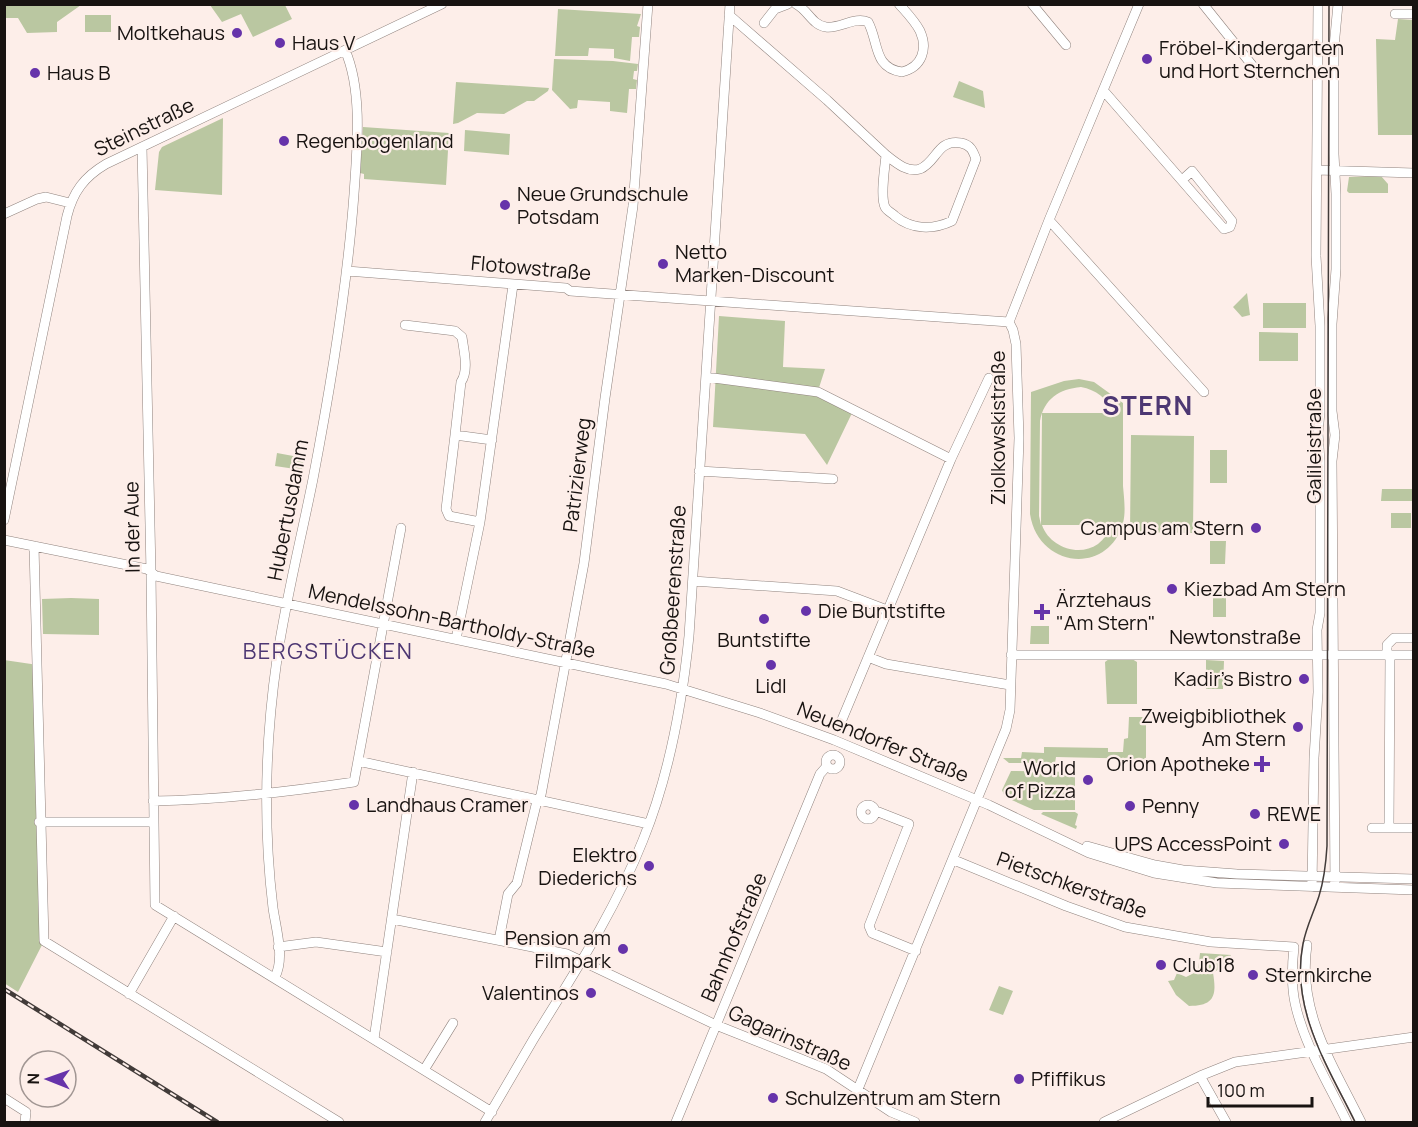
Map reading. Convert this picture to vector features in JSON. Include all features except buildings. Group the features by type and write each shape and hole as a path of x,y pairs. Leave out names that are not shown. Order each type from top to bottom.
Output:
{"street":[{"name":"Steinstraße","path":"4,520 9,478 70,203 78,187 91,174 142,147 442,4"},
{"name":"Patrizierweg","path":"499,940 508,894 517,884 538,800 584,563 604,398 633,206 648,4"},
{"name":"Großbeerenstraße","path":"485,1122 582,961 622,889 649,824 673,739 683,690 693,581 730,4"},
{"path":"764,23 776,9 788,4"},
{"path":"799,6 812,4"},
{"path":"799,6 815,22 824,27 834,27 860,20 868,22 881,60 887,67 902,72 915,67 921,61 924,50 920,31 899,4"},
{"path":"1032,4 1066,45"},
{"name":"Ziolkowskistraße","path":"858,1089 1006,729 1010,710 1018,416 1015,337 1010,322 1049,220 1139,4"},
{"path":"1203,4 1260,75"},
{"name":"Galileistraße","path":"1312,887 1314,758 1318,700 1317,630 1320,613 1318,433 1320,326 1316,256 1318,4"},
{"name":"Galileistraße","path":"1335,882 1332,461 1335,435 1332,411 1332,324 1336,269 1334,47 1338,4"},
{"path":"1395,14 1413,14"},
{"path":"729,15 898,165 921,169 942,147 953,142 968,144 976,159 952,221 939,227 912,226 901,221 886,208 883,200 886,155"},
{"name":"Hubertusdamm","path":"275,977 279,969 278,947 270,884 266,795 271,707 287,604 331,385 347,271 355,188 357,125 351,69 345,50"},
{"path":"1103,90 1224,229 1230,227 1232,222 1192,171 1182,180"},
{"name":"In der Aue","path":"142,147 155,905 174,916"},
{"path":"1317,170 1413,173"},
{"path":"4,214 40,198 46,197 70,203"},
{"path":"1049,220 1204,392"},
{"name":"Flotowstraße","path":"347,271 566,288 570,291 1010,322"},
{"path":"456,639 480,522 513,285"},
{"path":"405,325 455,331 462,337 466,364 464,379 461,382 446,509 449,516 480,522"},
{"path":"706,376 818,392 951,459"},
{"path":"841,722 951,459 989,378"},
{"path":"455,435 492,440"},
{"path":"699,471 833,478"},
{"path":"153,801 202,801 266,795 354,782 382,624 402,528"},
{"name":"Mendelssohn-Bartholdy-Straße","path":"4,540 147,569 156,576 666,684 683,690"},
{"path":"34,546 39,822 44,941 339,1122"},
{"path":"693,581 837,591 887,610"},
{"path":"1389,828 1389,655 1387,645 1394,638 1413,638"},
{"name":"Newtonstraße","path":"1011,655 1413,655"},
{"path":"868,657 886,664 1010,685"},
{"name":"Neuendorfer Straße","path":"683,690 760,713 834,740 978,800 1089,853 1111,861 1182,879 1217,883 1312,887 1335,882 1413,879"},
{"path":"358,760 649,824"},
{"name":"Bahnhofstraße","path":"676,1122 820,774 827,766"},
{"path":"374,1039 413,772"},
{"path":"876,811 909,824 868,926 872,933 916,951"},
{"path":"39,822 154,822"},
{"path":"1372,828 1413,828"},
{"name":"Neuendorfer Straße","path":"1065,840 1155,866 1183,870 1313,876 1335,882 1413,890"},
{"name":"Pietschkerstraße","path":"954,860 1066,906 1143,932 1211,942 1294,947 1292,970 1295,1000 1312,1051"},
{"path":"129,994 174,916 492,1112"},
{"name":"Gagarinstraße","path":"392,919 567,954 717,1025 826,1069 901,1120 915,1122"},
{"path":"278,947 316,942 387,952"},
{"path":"1307,945 1304,974 1307,999 1314,1024 1361,1122"},
{"path":"424,1070 453,1023"},
{"path":"1104,1122 1234,1062 1413,1037"},
{"path":"1312,1051 1347,1122"},
{"path":"1200,1076 1226,1122"},
{"path":"4,1098 26,1112 25,1122"}],"green space":[{"path":"4,5 81,5 57,22 57,32 27,33 18,18 5,18"},
{"path":"210,5 285,5 292,19 253,37 241,14 222,22"},
{"path":"558,9 641,14 637,26 640,27 639,37 632,37 630,61 614,58 614,49 589,48 588,56 555,56"},
{"path":"85,15 111,15 111,32 85,32"},
{"path":"1398,19 1413,20 1413,135 1378,135 1376,39 1395,40"},
{"path":"554,59 638,64 633,79 637,80 636,89 629,89 627,113 610,111 610,102 578,100 577,108 570,109 552,90"},
{"path":"959,81 983,91 985,108 953,97"},
{"path":"456,82 549,88 534,101 527,101 504,114 477,113 453,124"},
{"path":"223,118 222,195 155,190 159,152 162,147"},
{"path":"363,127 449,133 446,185 364,179 364,174 360,173"},
{"path":"465,130 510,134 509,155 464,151"},
{"path":"1381,176 1388,184 1388,193 1349,193 1347,191 1349,177"},
{"path":"1247,293 1250,315 1242,317 1233,307"},
{"path":"1263,303 1306,303 1306,328 1263,328"},
{"path":"719,316 785,321 783,367 825,369 817,394 852,413 827,465 805,434 713,427"},
{"path":"1259,332 1298,333 1298,361 1259,361"},
{"path":"1079,379 1094,382 1123,403 1125,510 1123,523 1115,540 1103,552 1089,558 1074,559 1059,555 1046,546 1036,532 1030,514 1031,392 1064,381","holes":["1081,387 1092,390 1100,396 1114,413 1042,413 1059,393","1042,413 1041,525 1039,516","1042,525 1113,525 1098,544 1082,550 1065,548 1051,539"]},
{"path":"1131,435 1194,436 1193,533 1130,532"},
{"path":"1210,450 1227,450 1227,483 1210,483"},
{"path":"277,453 304,458 302,470 275,466"},
{"path":"1382,489 1413,489 1413,501 1381,501"},
{"path":"1391,513 1411,513 1411,528 1391,528"},
{"path":"1210,541 1226,541 1225,564 1210,564"},
{"path":"1213,592 1226,592 1226,617 1213,617"},
{"path":"42,599 99,599 99,635 43,634"},
{"path":"1031,626 1049,626 1049,644 1030,644"},
{"path":"1109,659 1132,659 1137,662 1137,704 1107,704 1105,662"},
{"path":"4,660 38,665 44,941 18,992 4,983"},
{"path":"1206,660 1224,661 1223,689 1206,689"},
{"path":"1129,717 1146,717 1146,759 1056,757 1055,763 1009,763 1003,758 1021,758 1022,752 1044,753 1044,747 1108,748 1108,752 1123,752 1124,739 1128,738"},
{"path":"1011,771 1075,772 1075,810 1034,810 1005,797 1002,790"},
{"path":"1043,812 1075,812 1078,814 1076,829 1041,814"},
{"path":"1200,953 1231,955 1222,967 1213,973 1214,994 1209,1002 1189,1006 1176,995 1168,981 1174,980 1177,973 1186,977 1198,971"},
{"path":"999,986 1013,991 1003,1015 989,1010"}],"tram line":[{"path":"1329,4 1327,846 1322,884 1304,938 1300,968 1302,992 1314,1037 1355,1122"}],"railway":[{"path":"4,989 217,1122"}],"place":[{"name":"Moltkehaus","path":"237,33"},
{"name":"Haus V","path":"280,43"},
{"name":"Fröbel-Kindergarten und Hort Sternchen","path":"1147,59"},
{"name":"Haus B","path":"35,73"},
{"name":"Regenbogenland","path":"284,141"},
{"name":"Neue Grundschule Potsdam","path":"505,205"},
{"name":"Netto Marken-Discount","path":"663,264"},
{"name":"Campus am Stern","path":"1256,528"},
{"name":"Kiezbad Am Stern","path":"1172,589"},
{"name":"Die Buntstifte","path":"806,611"},
{"name":"Ärztehaus \"Am Stern\"","path":"1042,612"},
{"name":"Buntstifte","path":"764,619"},
{"name":"Lidl","path":"771,665"},
{"name":"Kadir's Bistro","path":"1304,679"},
{"name":"Zweigbibliothek Am Stern","path":"1298,727"},
{"name":"Orion Apotheke","path":"1262,764"},
{"name":"World of Pizza","path":"1088,780"},
{"name":"Landhaus Cramer","path":"354,805"},
{"name":"Penny","path":"1130,806"},
{"name":"REWE","path":"1255,814"},
{"name":"UPS AccessPoint","path":"1284,844"},
{"name":"Elektro Diederichs","path":"649,866"},
{"name":"Pension am Filmpark","path":"623,949"},
{"name":"Club18","path":"1161,965"},
{"name":"Sternkirche","path":"1253,975"},
{"name":"Valentinos","path":"591,993"},
{"name":"Pfiffikus","path":"1019,1079"},
{"name":"Schulzentrum am Stern","path":"773,1098"}],"district":[{"name":"STERN","path":"1148,406"},
{"name":"BERGSTÜCKEN","path":"328,651"}]}
